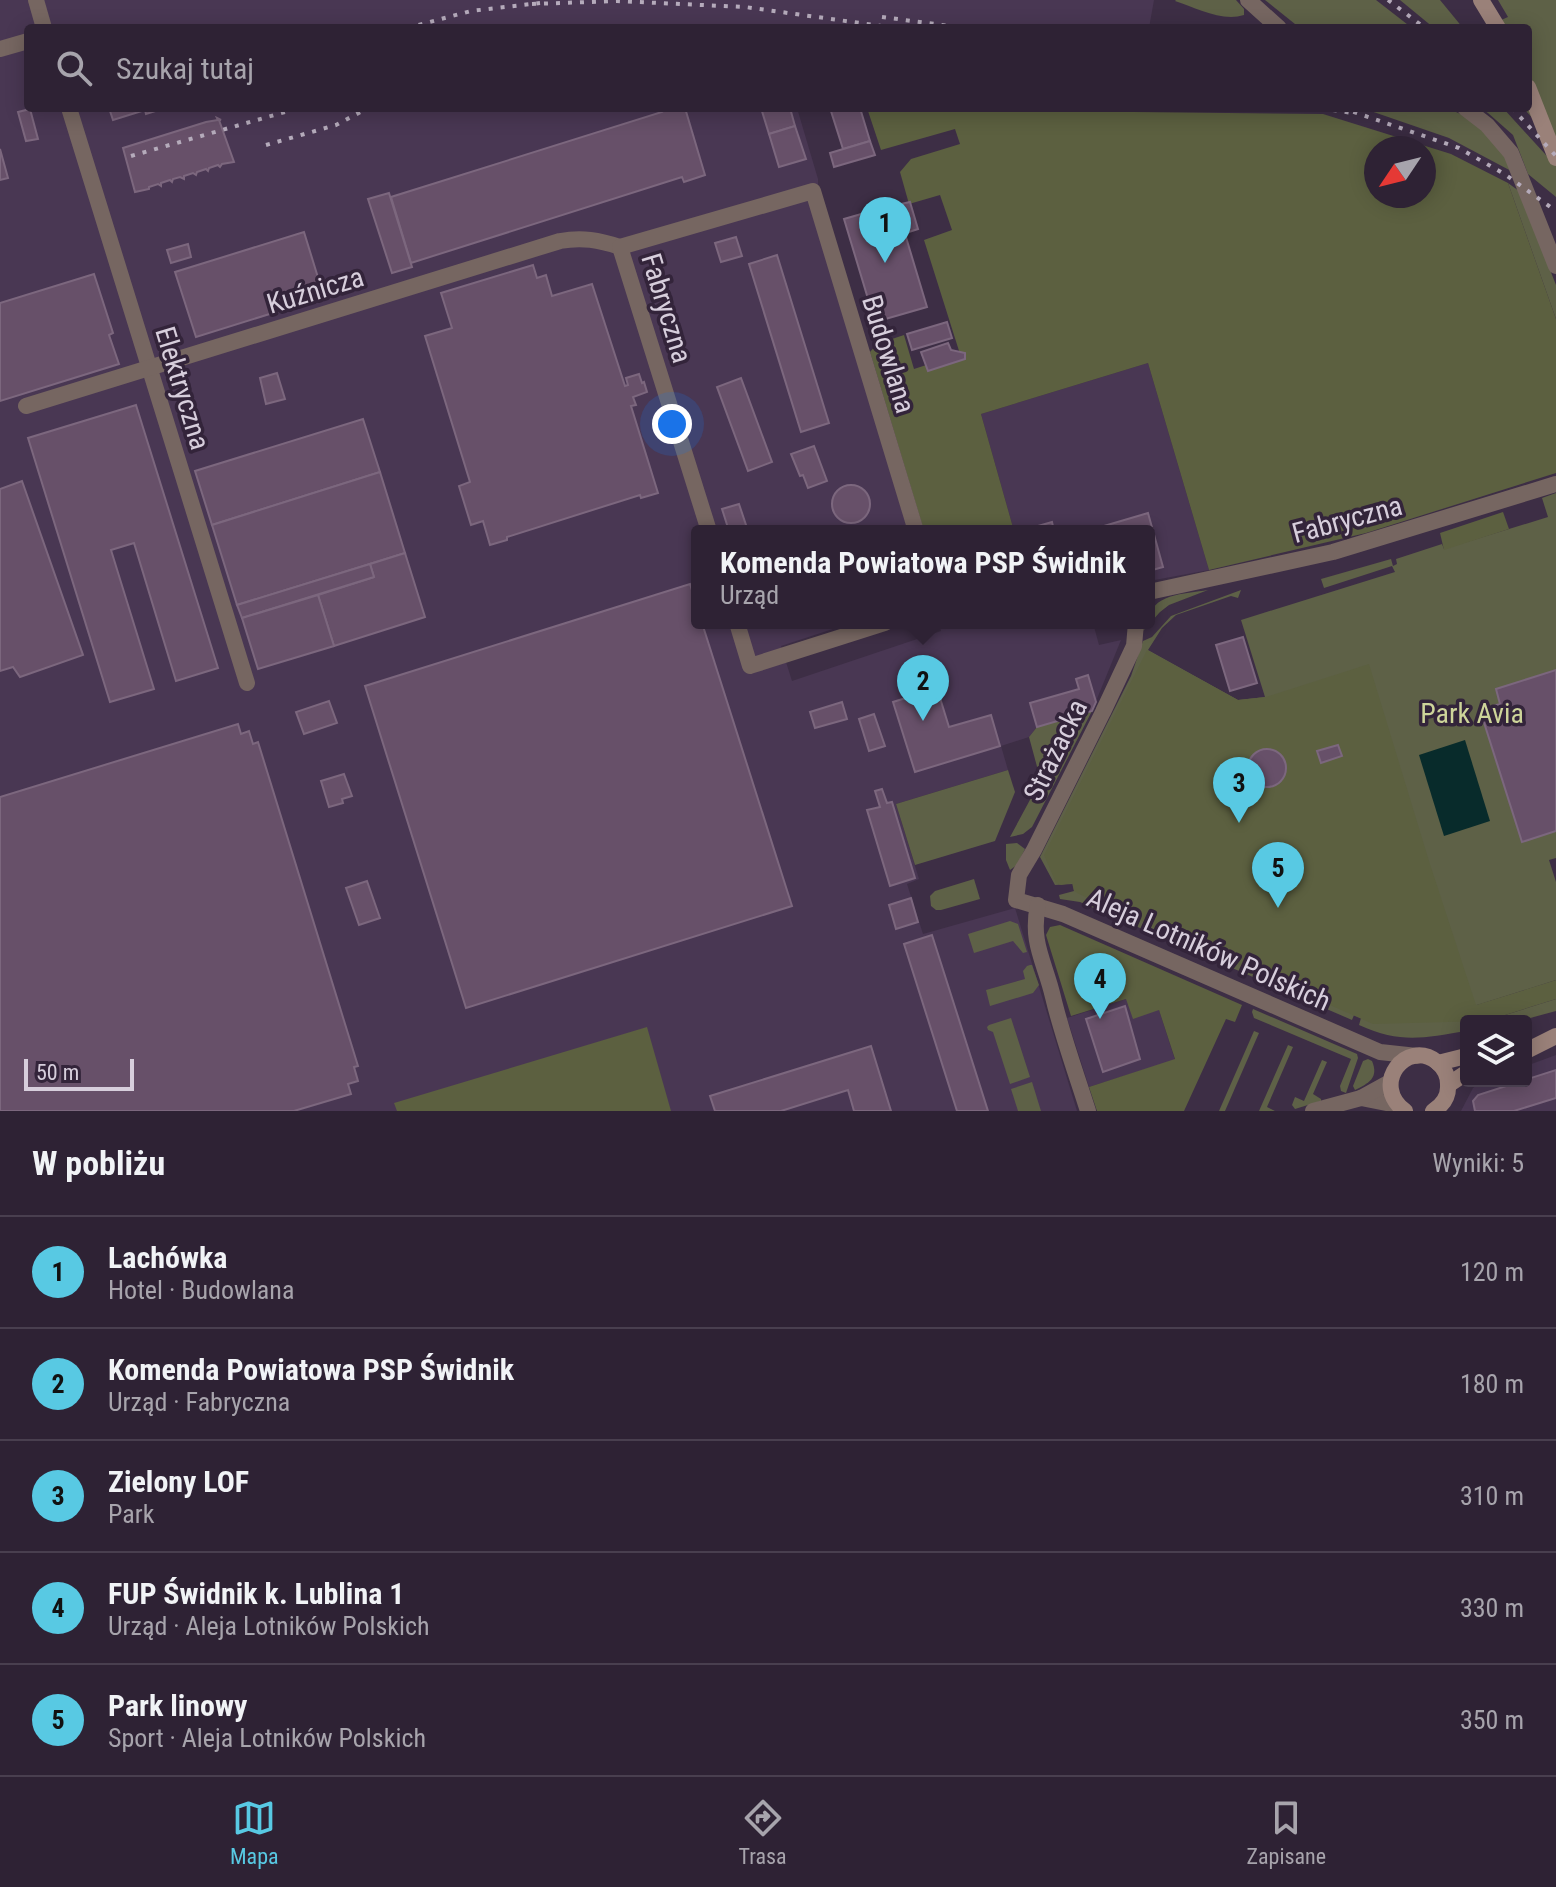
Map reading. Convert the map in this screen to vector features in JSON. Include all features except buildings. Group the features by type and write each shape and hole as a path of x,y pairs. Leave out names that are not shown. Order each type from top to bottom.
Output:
{"street":[{"path":"36,0 43,24"},
{"path":"1248,0 1275,24"},
{"path":"1481,0 1496,24"},
{"path":"0,49 24,42"},
{"path":"1532,97 1556,158"},
{"name":"Elektryczna","path":"70,112 247,683"},
{"path":"1471,112 1499,137 1515,161 1556,266"},
{"name":"Fabryczna","path":"707,525 620,247 813,191"},
{"name":"Budowlana","path":"813,191 914,525"},
{"name":"Kuźnicza","path":"26,406 560,241 578,238 598,240 620,247"},
{"name":"Fabryczna","path":"1155,591 1333,552 1556,484"},
{"path":"739,629 750,666 866,629"},
{"name":"Strażacka","path":"1016,900 1019,875 1103,712 1134,646 1135,629"},
{"name":"Aleja Lotników Polskich","path":"1016,900 1063,914 1380,1052 1417,1056"},
{"path":"1038,905 1035,935 1088,1111"},
{"path":"1532,1039 1553,1036"},
{"path":"1532,1048 1553,1036"},
{"path":"1380,1052 1391,1078 1391,1094 1403,1110"},
{"path":"1313,1111 1361,1098 1391,1078 1402,1062 1417,1056 1438,1063 1446,1073 1448,1085 1444,1101 1433,1111"},
{"path":"1438,1063 1460,1058"},
{"path":"1448,1085 1460,1077"},
{"path":"1361,1098 1403,1110"}],"shaded area":[{"path":"0,0 1154,0 1150,24 24,24 24,112 798,112 818,179 818,230 906,525 691,525 691,629 833,629 781,646 792,681 940,629 1095,629 1099,645 1121,640 1092,711 1037,727 1029,737 1001,746 1008,770 896,804 919,879 907,884 923,934 1015,908 1077,1111 0,1111"},
{"path":"868,112 1323,114 1393,136 1364,136 1364,208 1436,208 1436,149 1508,183 1556,319 1556,473 1366,533 1209,570 1148,363 981,414 1012,525 922,525 870,352 877,344 904,335 914,369 960,354 924,240 952,230 940,195 909,204 900,172 911,159 960,144 955,129 881,150"},
{"path":"1148,363 1209,570 1155,580 1155,525 1012,525 981,414"},
{"path":"1503,512 1509,529 1444,550 1440,533"},
{"path":"1147,650 1238,700 1266,697 1369,664 1476,1005 1556,980 1556,999 1505,1015 1460,1015 1460,1022 1373,1024 1079,894 1074,891 1072,883 1056,883 1044,855"},
{"path":"1465,740 1490,821 1444,836 1419,755"},
{"path":"1060,925 1242,1005 1235,1022 1226,1019 1184,1111 1097,1111 1089,1087 1175,1059 1159,1010 1133,1019 1126,999 1071,1016 1046,935 1050,927"},
{"path":"1126,999 1159,1010 1175,1060 1089,1087 1067,1018"},
{"path":"647,1027 671,1111 397,1111 394,1103"},
{"path":"1556,1055 1556,1111 1461,1111 1474,1087 1532,1087 1532,1064"}],"green space":[{"path":"1176,0 1236,0 1244,9 1244,15 1227,17"},
{"path":"1265,0 1376,0 1407,24 1295,24"},
{"path":"1400,0 1440,0 1460,24 1429,24"},
{"path":"1498,0 1556,0 1556,143 1527,112 1532,112 1532,24 1492,24 1508,17"},
{"path":"1374,112 1456,112 1486,131 1504,153 1513,172 1449,138"},
{"path":"1507,112 1556,166 1556,197 1528,174 1513,135 1488,113"},
{"path":"1508,183 1519,191 1556,285 1556,319"},
{"name":"Park Avia","path":"1556,493 1556,858 1549,860 1556,882 1556,980 1477,1005 1470,1015 1460,1015 1460,1032 1412,1038 1387,1035 1359,1025 1361,1018 1354,1015 1352,1020 1080,902 1060,899 1059,895 1074,891 1073,884 1055,885 1040,857 1131,676 1143,641 1152,637 1171,616 1241,590 1238,598 1231,596 1176,615 1162,628 1148,650 1238,700 1265,697 1241,620 1395,572 1392,566 1324,588 1321,579 1391,559 1393,566 1397,564 1396,559 1442,544 1444,549 1548,517 1542,498"},
{"path":"1208,590 1169,605 1155,618 1155,606 1179,594"},
{"path":"1092,711 1032,827 1023,834 1010,837 1038,785 1039,774 1029,737 1037,727"},
{"path":"1008,770 1015,792 995,841 915,865 896,804"},
{"path":"1017,843 1025,849 1017,865 1010,870 1006,860 1006,844"},
{"path":"974,879 980,899 941,910 931,906 930,896 935,891"},
{"path":"1010,921 1018,924 1027,952 1023,953 1013,941 974,953 968,934"},
{"path":"1032,965 1039,985 1033,993 990,1006 986,990 1025,979 1023,971"},
{"path":"1556,999 1556,1011 1532,1017 1532,1015 1505,1015"},
{"path":"1253,1009 1357,1054 1346,1093 1341,1091 1340,1086 1351,1059 1254,1018"},
{"path":"1011,1018 1030,1077 1010,1084 993,1032 987,1027"},
{"path":"1254,1031 1259,1033 1225,1111 1219,1111"},
{"path":"1288,1045 1293,1047 1267,1107 1275,1111 1259,1111"},
{"path":"1368,1059 1374,1067 1373,1076 1355,1090 1353,1086 1363,1061"},
{"path":"1322,1060 1327,1062 1313,1094 1321,1101 1295,1109 1292,1105 1295,1097 1304,1101"},
{"path":"1032,1082 1041,1111 1018,1111 1011,1089"}],"railway":[{"path":"1388,0 1420,24"},
{"path":"532,4 617,1 745,7 867,24"},
{"path":"422,24 471,11 540,3"},
{"path":"882,17 935,24"},
{"path":"131,156 285,112"},
{"path":"266,145 336,125 360,112"},
{"path":"1346,112 1352,113"},
{"path":"1354,112 1459,148 1506,175 1556,211"},
{"path":"1516,112 1556,156"}],"place":[{"name":"Lachówka","path":"885,263"},
{"name":"Komenda Powiatowa PSP Świdnik","path":"923,721"},
{"name":"Zielony LOF","path":"1239,823"},
{"name":"Park linowy","path":"1278,908"},
{"name":"FUP Świdnik k. Lublina 1","path":"1100,1019"}]}
